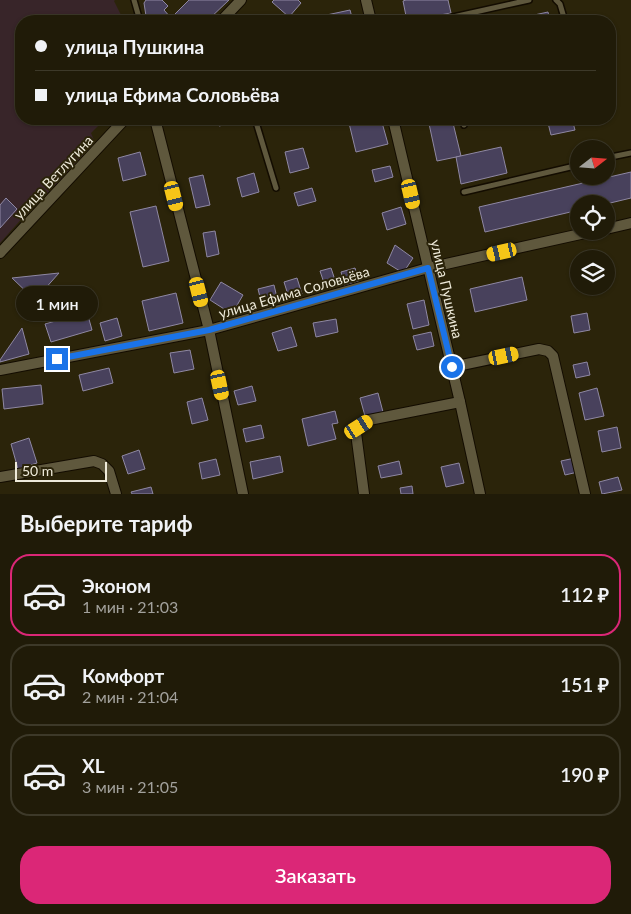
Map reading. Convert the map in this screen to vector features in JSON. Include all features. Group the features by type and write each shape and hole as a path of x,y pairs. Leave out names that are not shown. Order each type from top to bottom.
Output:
{"street":[{"path":"228,15 241,0"},
{"path":"366,0 370,15"},
{"name":"улица Ветлугина","path":"0,253 119,125"},
{"path":"157,125 209,330 243,494"},
{"name":"улица Пушкина","path":"395,125 480,494"},
{"path":"615,227 631,223"},
{"name":"улица Ефима Соловьёва","path":"0,370 209,330 428,268 570,236"},
{"path":"452,367 540,349 548,351 553,356 585,494"},
{"path":"364,494 356,433 359,427 369,420 460,402"},
{"path":"0,477 94,461 102,464 110,471 116,494"}],"lane":[{"path":"134,0 138,15"},
{"path":"465,15 529,0"},
{"path":"556,0 560,4 563,15"},
{"path":"257,125 276,188"},
{"path":"615,156 631,152"},
{"path":"464,192 570,167"}],"shaded area":[{"path":"0,0 115,0 121,15 15,15 15,125 99,125 91,133 96,145 25,215 0,243"}],"building":[{"path":"146,0 162,0 168,6 164,10 168,15 146,15 144,3"},
{"path":"189,0 229,0 213,15 174,15"},
{"path":"274,0 298,0 301,3 291,15 287,15 272,2"},
{"path":"448,0 451,13 440,15 406,15 403,1"},
{"path":"350,10 351,15 327,15"},
{"path":"548,12 549,15 534,15"},
{"path":"349,125 383,125 388,144 356,152"},
{"path":"429,125 453,125 461,156 437,161"},
{"path":"548,125 574,125 575,130 551,135"},
{"path":"501,147 507,173 461,184 456,157"},
{"path":"303,148 309,168 290,173 285,152"},
{"path":"140,152 146,175 123,181 118,158"},
{"path":"390,166 393,177 375,182 372,170"},
{"path":"631,172 631,198 615,202 615,195 570,195 570,212 485,232 479,207 575,185 615,185 615,176"},
{"path":"254,173 259,192 242,197 237,178"},
{"path":"203,175 210,205 196,208 189,178"},
{"path":"312,188 316,201 298,206 294,193"},
{"path":"6,198 17,209 0,228 0,205"},
{"path":"156,206 169,261 143,267 130,212"},
{"path":"401,207 406,224 387,230 382,213"},
{"path":"215,231 219,254 207,257 203,233"},
{"path":"395,245 413,258 403,273 387,263"},
{"path":"331,268 337,286 326,289 320,271"},
{"path":"355,268 359,281 345,286 341,272"},
{"path":"59,273 35,300 12,278"},
{"path":"522,277 527,300 475,312 470,289"},
{"path":"297,278 302,294 289,298 284,282"},
{"path":"221,282 243,295 232,314 210,300"},
{"path":"274,285 278,302 262,305 258,289"},
{"path":"176,293 183,323 149,331 142,301"},
{"path":"424,300 429,325 413,329 407,304"},
{"path":"87,312 92,330 51,342 45,324"},
{"path":"587,313 590,330 574,333 571,316"},
{"path":"117,318 122,336 105,341 100,323"},
{"path":"336,319 338,332 316,337 313,323"},
{"path":"291,327 297,346 278,351 272,333"},
{"path":"22,328 29,354 0,362 0,360"},
{"path":"431,332 434,346 417,350 413,336"},
{"path":"190,350 194,369 174,373 170,353"},
{"path":"587,362 590,375 576,378 573,365"},
{"path":"109,368 113,383 83,391 79,375"},
{"path":"41,385 43,404 4,409 2,389"},
{"path":"252,386 256,401 238,405 234,391"},
{"path":"597,388 604,416 585,420 579,393"},
{"path":"378,393 383,412 365,416 360,398"},
{"path":"202,398 208,420 192,424 187,402"},
{"path":"335,411 338,423 332,424 336,439 308,446 302,419"},
{"path":"261,425 264,438 246,442 243,429"},
{"path":"617,427 621,448 602,452 598,431"},
{"path":"29,438 37,463 18,469 11,444"},
{"path":"139,450 145,469 128,474 122,456"},
{"path":"280,456 283,472 253,479 250,462"},
{"path":"575,458 578,472 565,475 561,461"},
{"path":"216,459 220,475 202,479 199,463"},
{"path":"399,461 402,474 381,478 378,466"},
{"path":"459,463 464,483 446,487 441,467"},
{"path":"618,477 622,490 602,494 599,482"},
{"path":"412,486 413,494 401,494 400,488"},
{"path":"151,487 153,494 132,494 131,492"}],"route":[{"path":"57,359 209,330 428,268 452,367"}]}
